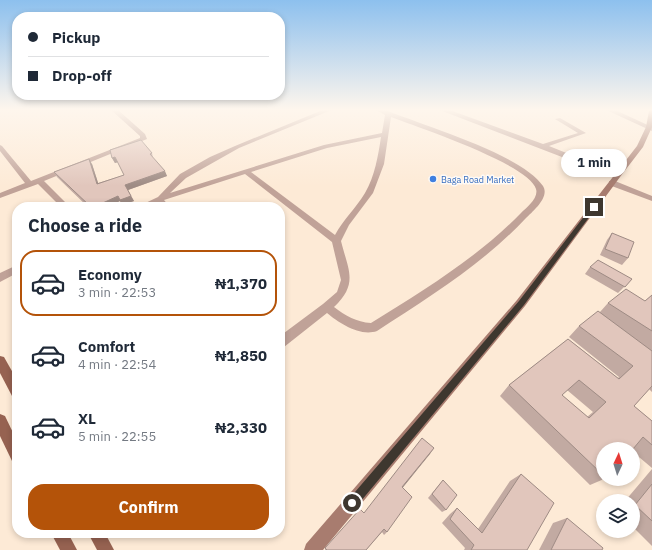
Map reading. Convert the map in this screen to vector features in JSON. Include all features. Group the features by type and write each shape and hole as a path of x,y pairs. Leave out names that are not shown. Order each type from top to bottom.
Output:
{"main road":[{"path":"0,361 12,383"},
{"path":"0,421 12,446"},
{"path":"62,538 69,550"},
{"path":"99,538 106,550"}],"street":[{"path":"0,196 144,139 143,135"},
{"path":"159,199 183,176 237,147 268,135"},
{"path":"152,202 326,146 382,135"},
{"path":"336,241 345,224 369,193 380,164 385,135"},
{"path":"327,307 345,322 358,327 373,328 455,274 510,231 537,201 541,192 539,185 526,172 469,145 443,135"},
{"path":"511,135 543,146 614,179 652,199"},
{"path":"543,146 575,135"},
{"path":"312,550 521,303 614,179 640,147 646,135"},
{"path":"0,147 30,184"},
{"path":"245,171 336,241 346,280 341,294 327,307 285,336"},
{"path":"40,181 61,202"},
{"path":"0,278 12,272"}],"building":[{"path":"141,140 152,153 150,154 165,171 125,185 131,196 120,200 118,196 105,202 86,202 54,172 89,159 97,184 124,175 115,157 112,158 110,150"},
{"path":"612,233 634,242 628,258 605,249"},
{"path":"598,260 632,279 625,287 590,267"},
{"path":"626,289 645,301 652,295 652,331 608,303"},
{"path":"598,311 652,351 652,386 634,406 652,421 652,445 643,437 639,442 596,442 596,468 509,385 568,339 619,379 633,366 579,326","holes":["579,380 606,402 589,418 562,395"]},
{"path":"422,438 434,448 402,487 412,497 387,532 384,529 366,550 327,550 325,548 360,509 364,513"},
{"path":"521,474 554,503 527,550 471,550 474,545 450,519 457,508 482,533"},
{"path":"443,480 457,495 446,510 432,494"},
{"path":"652,484 652,521 640,510 640,499"},
{"path":"567,518 603,548 602,550 551,550"}],"place":[{"name":"Baga Road Market","path":"433,179"}],"route":[{"path":"352,503 521,303 594,207"}]}
